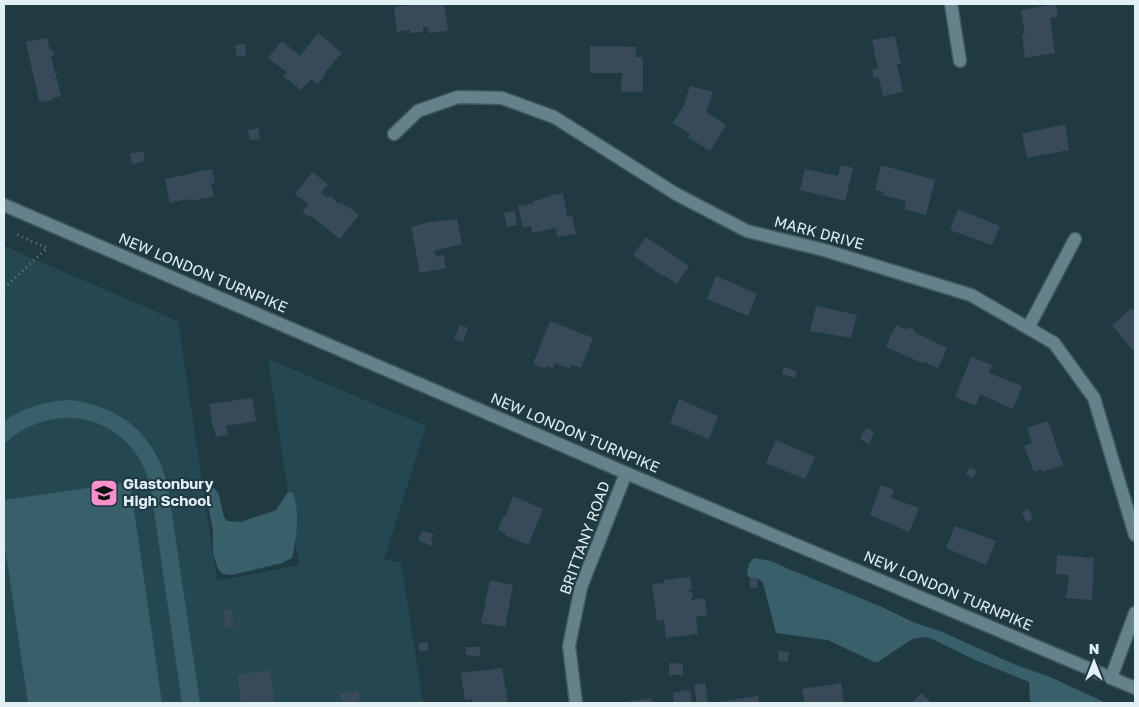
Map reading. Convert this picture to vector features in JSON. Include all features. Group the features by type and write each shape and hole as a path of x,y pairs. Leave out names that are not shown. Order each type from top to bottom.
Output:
{"street":[{"path":"951,4 960,61"},
{"name":"MARK DRIVE","path":"394,134 418,111 450,100 458,98 502,98 554,117 676,194 747,231 824,250 971,295 1054,343 1094,398 1135,535"},
{"name":"NEW LONDON TURNPIKE","path":"4,205 626,473 1135,688"},
{"path":"1028,328 1075,239"},
{"name":"BRITTANY ROAD","path":"576,703 569,646 581,587 626,473"},
{"path":"1112,678 1135,613"}],"path":[{"path":"4,288 47,248 16,234"}],"shaded area":[{"name":"Glastonbury High School","path":"4,246 178,321 217,581 299,565 268,359 426,426 384,560 401,562 423,703 4,703"},
{"path":"71,400 106,409 121,417 145,438 155,452 168,487 200,703 182,703 151,490 145,470 134,451 120,437 105,427 88,420 71,418 53,419 36,424 19,432 4,444 4,421 36,406"},
{"path":"130,482 162,703 28,703 4,540 4,500"},
{"path":"210,486 215,489 220,497 224,517 227,521 241,522 276,510 288,492 293,493 297,525 292,558 282,563 232,575 223,574 218,569 213,553 213,531 205,487"},
{"path":"754,558 771,561 882,607 915,623 940,631 1016,665 1050,677 1102,701 1102,703 1038,703 1030,701 1029,682 925,637 912,639 878,662 874,662 828,640 776,633 763,583 759,579 749,577 747,574 749,563"}],"building":[{"path":"444,4 448,31 429,33 428,27 423,27 423,32 410,33 410,30 397,32 394,7"},
{"path":"1056,4 1058,17 1050,18 1055,53 1025,58 1022,34 1025,34 1021,10"},
{"path":"318,33 342,53 324,73 326,74 318,84 311,79 301,90 283,76 287,72 268,58 282,41 300,56"},
{"path":"895,36 901,64 897,64 903,92 883,96 879,77 874,78 872,70 878,69 872,40"},
{"path":"47,38 50,51 53,50 54,56 51,56 61,96 43,102 43,100 39,101 26,42"},
{"path":"245,44 246,56 237,57 235,45"},
{"path":"590,46 636,47 636,57 643,57 643,92 621,92 622,73 590,73"},
{"path":"690,86 713,92 706,112 726,125 710,151 688,137 690,134 673,123 685,104"},
{"path":"1065,124 1069,150 1027,158 1022,134"},
{"path":"258,128 260,139 250,140 248,130"},
{"path":"143,151 145,161 132,164 130,154"},
{"path":"841,165 853,168 845,201 800,190 805,169 838,176"},
{"path":"881,165 935,180 926,215 904,209 906,201 883,195 884,192 875,190"},
{"path":"212,169 215,183 211,184 214,197 189,201 188,199 170,204 165,179"},
{"path":"312,172 328,184 321,193 326,197 331,196 338,204 340,202 359,215 340,239 311,216 309,217 305,214 303,211 309,204 295,194"},
{"path":"563,193 567,217 572,216 576,234 557,237 556,228 532,233 531,226 523,228 518,206 534,203 533,201"},
{"path":"958,209 1000,226 992,245 950,230"},
{"path":"515,211 517,225 507,227 504,213"},
{"path":"457,219 462,244 434,251 436,257 444,255 446,268 420,273 411,227 430,222"},
{"path":"646,237 689,266 677,284 664,275 662,276 633,255"},
{"path":"716,276 757,294 748,316 707,299"},
{"path":"816,306 857,315 851,338 810,331"},
{"path":"1132,308 1135,312 1135,353 1112,325"},
{"path":"550,321 593,338 581,368 572,365 570,369 555,363 553,368 547,366 546,369 533,364"},
{"path":"460,325 468,328 463,342 454,339"},
{"path":"896,325 907,330 908,327 915,330 914,332 947,348 938,368 886,347 890,334"},
{"path":"971,357 992,365 989,373 1022,386 1013,409 980,394 976,405 955,397"},
{"path":"784,367 797,371 795,378 782,374"},
{"path":"252,398 256,421 226,426 228,435 216,437 209,404"},
{"path":"679,399 718,416 709,439 670,423"},
{"path":"1048,421 1063,465 1043,472 1042,469 1034,472 1024,446 1032,443 1027,428"},
{"path":"866,428 874,432 869,444 860,439"},
{"path":"776,440 815,457 805,479 766,463"},
{"path":"970,467 977,471 973,478 966,475"},
{"path":"881,485 894,490 891,498 919,508 909,532 870,515"},
{"path":"513,496 543,509 528,545 498,530"},
{"path":"1029,509 1033,519 1026,522 1022,512"},
{"path":"955,526 996,541 986,565 946,548"},
{"path":"422,531 433,534 432,546 418,540"},
{"path":"1057,555 1094,558 1092,600 1066,598 1069,575 1056,574"},
{"path":"690,577 692,590 689,590 689,592 692,592 693,597 691,597 691,600 705,598 707,615 696,617 698,634 666,638 664,620 657,621 652,584 664,583 664,580"},
{"path":"750,577 758,578 757,588 750,588"},
{"path":"490,580 513,585 505,627 481,623"},
{"path":"231,609 234,627 226,628 223,610"},
{"path":"428,642 428,651 419,651 419,643"},
{"path":"466,647 480,647 480,656 466,655"},
{"path":"778,651 789,652 788,662 778,661"},
{"path":"669,663 683,664 683,675 669,675"},
{"path":"502,668 508,703 473,703 472,699 465,700 461,673"},
{"path":"270,670 275,703 241,703 237,675"},
{"path":"705,683 708,703 697,703 694,685"},
{"path":"841,683 844,703 805,703 802,689"},
{"path":"690,690 692,703 674,703 673,693"},
{"path":"358,691 360,703 342,703 340,693"},
{"path":"921,693 932,703 912,703"},
{"path":"758,696 759,703 720,703 720,702"},
{"path":"651,698 652,703 625,703 625,702"}],"place":[{"name":"Glastonbury High School","path":"104,493"}]}
